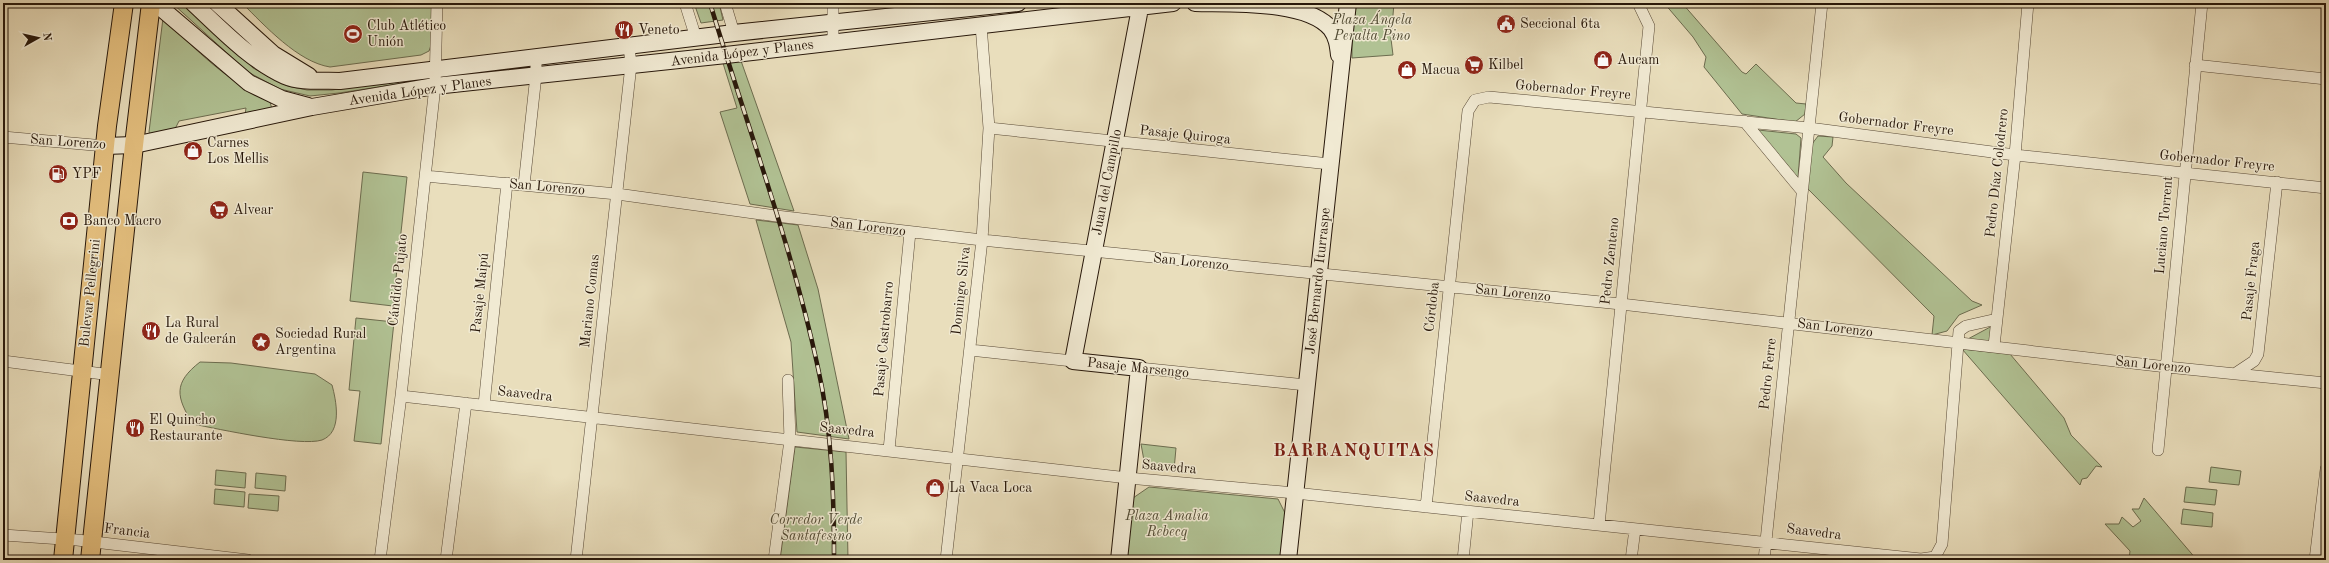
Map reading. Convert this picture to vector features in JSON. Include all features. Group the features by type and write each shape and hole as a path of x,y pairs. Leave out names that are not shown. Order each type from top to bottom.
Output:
{"main road":[{"name":"Bulevar Pellegrini","path":"63,560 105,146 124,3"},
{"name":"Bulevar Pellegrini","path":"90,560 134,145 151,3"},
{"name":"Avenida López y Planes","path":"155,3 249,83 282,99 312,107"},
{"name":"Avenida López y Planes","path":"194,3 249,54 285,76 318,80 364,79 436,68 1018,3"},
{"name":"Avenida López y Planes","path":"217,3 273,54 291,66 318,80"},
{"name":"Avenida López y Planes","path":"134,145 312,107 435,86 981,25 1079,8 1173,3"},
{"path":"1195,3 1280,7 1307,12 1323,21 1334,34 1341,68"},
{"name":"José Bernardo Iturraspe","path":"1288,560 1294,493 1348,3"},
{"name":"Juan del Campillo","path":"1072,361 1141,4"},
{"name":"San Lorenzo","path":"105,146 134,145"},
{"name":"Pasaje Marsengo","path":"1072,361 1139,368"},
{"path":"1119,560 1139,368"}],"street":[{"name":"Cándido Pujato","path":"380,560 401,396 435,86 437,3"},
{"path":"685,3 696,38"},
{"path":"725,3 734,34"},
{"path":"833,3 834,42"},
{"name":"Pedro Zenteno","path":"1598,525 1650,26 1638,3"},
{"name":"Pedro Ferre","path":"1764,560 1822,3"},
{"name":"Pedro Díaz Colodrero","path":"1994,346 2015,154 2028,3"},
{"name":"Luciano Torrent","path":"2158,450 2167,367 2184,173 2202,3"},
{"name":"Domingo Silva","path":"946,560 982,240 989,128 981,25"},
{"name":"Mariano Comas","path":"576,560 631,65 629,46"},
{"path":"524,185 536,75 536,57"},
{"path":"2195,65 2326,79"},
{"name":"Gobernador Freyre","path":"1468,111 1475,100 1484,97 1809,128 2015,154 2326,188"},
{"name":"Córdoba","path":"1426,507 1468,111"},
{"path":"1744,121 1802,191"},
{"name":"Pasaje Quiroga","path":"989,128 1115,143 1330,164"},
{"name":"San Lorenzo","path":"3,137 105,146"},
{"name":"San Lorenzo","path":"425,176 617,194 776,216 982,240 1319,275 1621,304 2167,367 2326,383"},
{"name":"Pasaje Fraga","path":"2236,373 2254,361 2258,354 2277,182"},
{"name":"Pasaje Maipú","path":"484,405 507,184"},
{"name":"Pasaje Castrobarro","path":"889,450 910,232"},
{"path":"1957,342 1959,331 1966,326 1997,319"},
{"name":"Saavedra","path":"401,396 592,416 1128,478 1294,493 1921,559 1935,557 1942,544 1957,342"},
{"name":"Pasaje Marsengo","path":"970,350 1072,361"},
{"path":"3,362 110,375"},
{"name":"Pasaje Marsengo","path":"1139,368 1306,385"},
{"path":"774,560 790,440 788,380"},
{"path":"446,560 466,403"},
{"path":"2315,560 2326,469"},
{"path":"1463,560 1468,511"},
{"path":"1631,560 1634,529"},
{"name":"Francia","path":"3,535 92,542 248,560"}],"green space":[{"path":"172,3 184,3 253,68 288,86 307,90 332,90 427,76 429,79 310,96 280,89 248,72"},
{"name":"Club Atlético Unión","path":"242,3 432,3 433,40 429,51 421,55 330,67 318,64 294,51"},
{"path":"694,3 719,3 723,20 701,23"},
{"name":"Plaza Ángela Peralta Pino","path":"1352,3 1394,3 1391,39 1393,55 1352,58"},
{"path":"1664,3 1682,3 1742,72 1746,74 1756,64 1796,103 1806,104 1805,114 1795,122 1742,114 1704,67 1706,57 1693,37"},
{"path":"163,18 226,75 240,85 270,102 272,109 245,115 246,108 179,121 175,129 150,134 149,132"},
{"path":"740,58 794,211 750,204 720,112 737,108 722,60"},
{"path":"1758,130 1796,134 1801,138 1798,178"},
{"path":"1818,136 1833,137 1832,146 1823,157 1846,183 1972,301 1982,305 1959,315 1947,331 1932,335 1934,316 1807,188 1812,144"},
{"path":"363,172 407,177 393,306 350,301"},
{"path":"756,220 798,225 818,289 849,439 797,432 791,342"},
{"path":"356,318 394,322 381,444 354,441 360,391 349,390"},
{"path":"1994,325 1992,342 1966,340"},
{"path":"1962,349 2010,354 2064,418 2071,435 2102,467 2096,466 2087,478 2082,479 2080,485"},
{"path":"200,362 231,363 315,374 332,385 336,407 333,430 329,436 322,440 311,442 239,433 193,424 183,406 180,391 181,384 185,377"},
{"path":"1141,444 1176,448 1174,470 1145,466"},
{"name":"Corredor Verde Santafesino","path":"795,447 846,452 848,560 780,560"},
{"path":"2211,467 2241,471 2239,485 2209,482"},
{"path":"216,470 246,473 245,488 215,485"},
{"path":"256,473 286,476 285,491 255,488"},
{"name":"Plaza Amalia Rebecq","path":"1149,487 1278,499 1285,513 1281,560 1126,560 1133,498"},
{"path":"2186,487 2217,490 2215,505 2184,502"},
{"path":"215,489 245,492 244,507 214,504"},
{"path":"249,494 279,496 278,511 248,508"},
{"path":"2144,498 2197,560 2129,560 2130,551 2105,524 2119,524 2122,517 2133,527 2141,521 2132,509 2139,509"},
{"path":"2183,509 2213,513 2212,527 2181,524"}],"railway":[{"path":"710,3 782,231 818,368 823,391 829,439 834,560"}],"place":[{"name":"Seccional 6ta","path":"1506,24"},
{"name":"Veneto","path":"624,30"},
{"name":"Club Atlético Unión","path":"353,34"},
{"name":"Aucam","path":"1603,60"},
{"name":"Kilbel","path":"1474,65"},
{"name":"Macua","path":"1407,70"},
{"name":"Carnes Los Mellis","path":"193,151"},
{"name":"YPF","path":"58,174"},
{"name":"Alvear","path":"219,210"},
{"name":"Banco Macro","path":"69,221"},
{"name":"La Rural de Galcerán","path":"151,331"},
{"name":"Sociedad Rural Argentina","path":"261,342"},
{"name":"El Quincho Restaurante","path":"135,428"},
{"name":"La Vaca Loca","path":"935,488"}],"district":[{"name":"BARRANQUITAS","path":"1354,451"}]}
